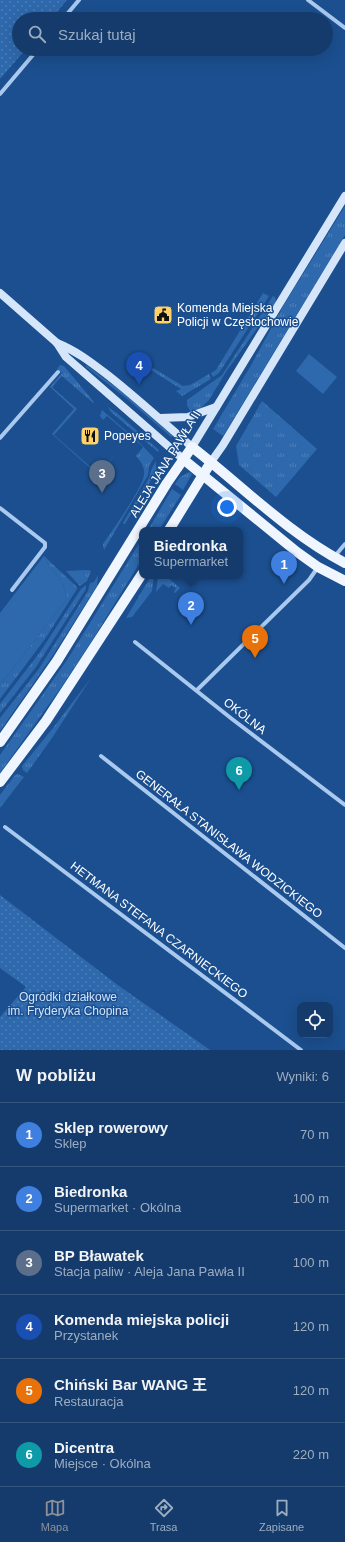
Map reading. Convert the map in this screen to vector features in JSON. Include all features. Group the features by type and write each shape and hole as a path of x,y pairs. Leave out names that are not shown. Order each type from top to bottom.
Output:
{"main road":[{"path":"192,447 281,520 313,544 334,558 345,563"},
{"name":"ALEJA JANA PAWŁA II","path":"140,527 167,483 192,447"},
{"path":"183,459 286,544 318,567 345,581"},
{"path":"171,527 211,462"},
{"name":"ALEJA JANA PAWŁA II","path":"0,742 57,661 139,528"},
{"path":"0,782 54,709 139,579"}],"street":[{"path":"69,12 79,0"},
{"path":"308,0 324,12"},
{"path":"333,19 345,28"},
{"path":"0,94 32,56"},
{"name":"ALEJA JANA PAWŁA II","path":"192,447 345,196"},
{"path":"211,462 223,445 345,243"},
{"path":"0,293 58,343 83,356 160,418 192,447"},
{"path":"58,343 66,356 183,459"},
{"path":"0,438 58,372"},
{"path":"160,418 188,417 216,407"},
{"path":"0,508 45,544 45,547 12,590"},
{"path":"334,558 345,544"},
{"path":"196,690 309,580 318,567"},
{"name":"OKÓLNA","path":"135,642 232,719 345,805"},
{"name":"GENERAŁA STANISŁAWA WODZICKIEGO","path":"100,756 345,948"},
{"name":"HETMANA STEFANA CZARNIECKIEGO","path":"5,827 301,1050"}],"green space":[{"path":"0,0 67,0 57,12 12,12 12,56 20,56 0,79"},
{"path":"345,206 345,235 223,436 213,429 250,367 285,303"},
{"path":"263,293 269,296 219,373 213,377 211,373 216,370"},
{"path":"273,296 275,297 276,302 226,372 209,400 201,408 191,413 187,405 187,400 222,375"},
{"path":"309,354 337,377 323,394 296,371"},
{"path":"60,365 64,366 94,402 93,403 62,376 52,387 77,409 54,435 93,469 102,469 116,454 98,475 52,434 74,409 50,387 62,373 57,369"},
{"path":"86,365 121,391 173,436 171,437 126,398 86,367"},
{"path":"153,368 183,386 190,385 209,374 211,379 182,396 176,391 181,389 151,370"},
{"path":"262,401 317,449 276,497 239,465 236,446"},
{"path":"108,407 159,450 158,452 111,412"},
{"path":"102,410 138,441 154,458 149,466 148,475 104,550 103,544 133,500 138,490 144,475 144,470 140,460 136,456 143,447 129,434 124,439 122,437 126,432 107,416 103,420 100,416"},
{"path":"156,461 156,472 125,524 123,523 149,478"},
{"path":"189,472 192,474 183,490 175,484 180,477"},
{"path":"172,489 181,495 161,527 150,527"},
{"path":"139,544 139,564 93,639 60,689 0,773 0,755 67,660"},
{"path":"44,556 77,587 77,589 45,639 0,699 0,685 67,599 63,584 43,557"},
{"path":"43,557 63,584 67,599 0,685 0,613"},
{"path":"66,571 91,571 87,581 80,586"},
{"path":"98,575 97,586 51,658 0,731 0,718 38,670 88,591 90,583 94,582"},
{"path":"149,579 154,579 152,591 132,617 126,618"},
{"path":"158,579 170,579 180,588 175,593 176,588 171,585 169,588 163,584 156,592"},
{"path":"86,585 86,589 36,667 0,713 0,704 40,652 81,589"},
{"path":"91,678 27,773 23,770 22,766"},
{"path":"18,774 24,777 0,808 0,795 15,775"},
{"name":"Ogródki działkowe im. Fryderyka Chopina","path":"0,895 115,983 210,1050 0,1050 0,1017 26,987 0,968"}],"place":[{"name":"Komenda Miejska Policji w Częstochowie","path":"163,315"},
{"name":"Komenda miejska policji","path":"139,385"},
{"name":"Popeyes","path":"90,436"},
{"name":"BP Bławatek","path":"102,493"},
{"name":"Sklep rowerowy","path":"284,584"},
{"name":"Biedronka","path":"191,625"},
{"name":"Chiński Bar WANG 王","path":"255,658"},
{"name":"Dicentra","path":"239,790"}]}
